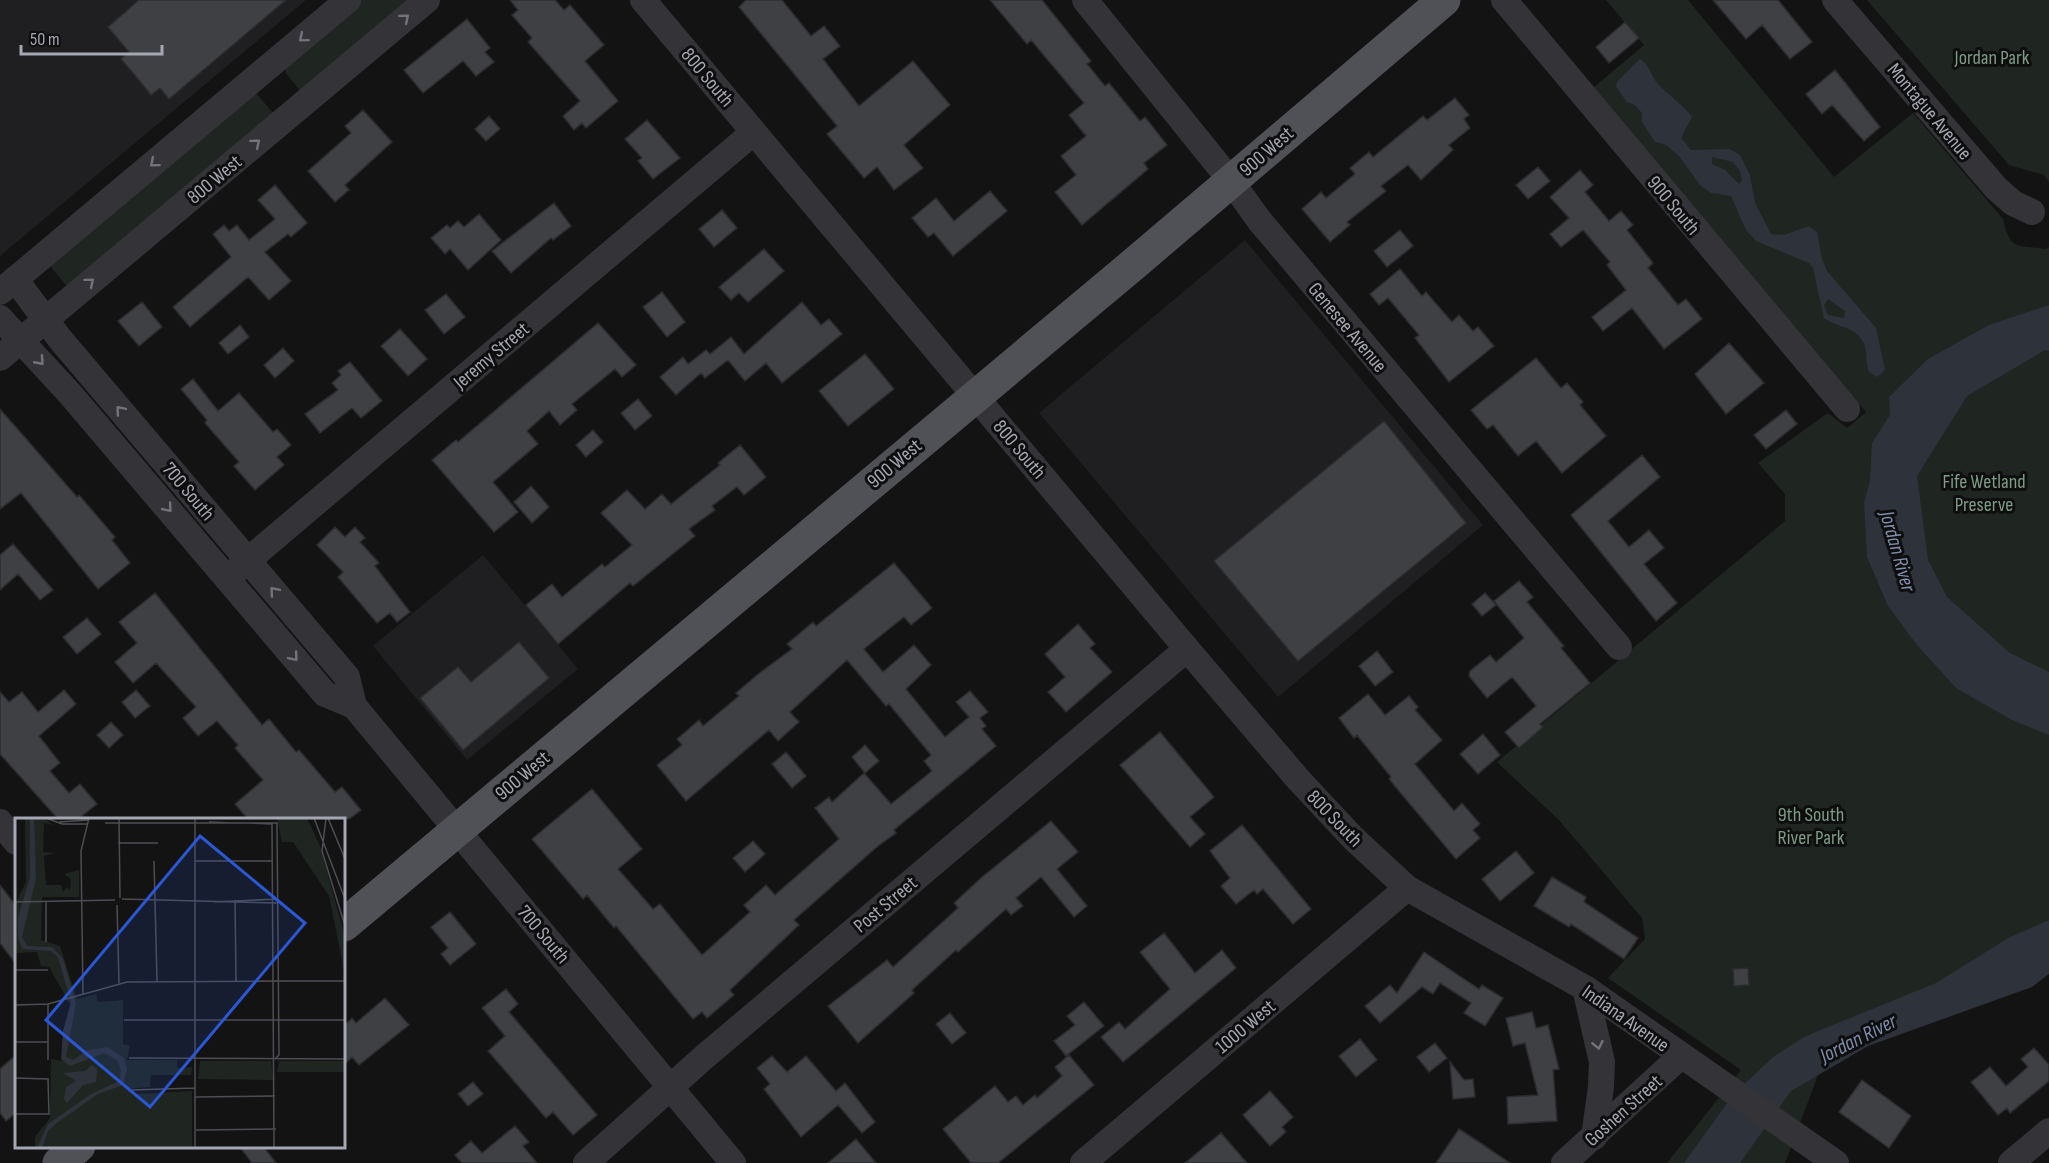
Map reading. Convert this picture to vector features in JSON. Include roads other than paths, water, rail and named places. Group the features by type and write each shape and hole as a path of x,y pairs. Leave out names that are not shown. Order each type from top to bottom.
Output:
{"main road":[{"name":"900 West","path":"345,925 1444,0"},
{"path":"59,1163 77,1148"}],"street":[{"path":"7,286 348,0"},
{"name":"800 West","path":"0,358 427,0"},
{"name":"800 South","path":"643,0 1297,778 1353,838 1407,888"},
{"name":"Genesee Avenue","path":"1085,0 1231,181 1259,220 1619,647"},
{"name":"900 South","path":"1504,0 1847,409"},
{"name":"Montague Avenue","path":"1835,0 1996,189 2013,203 2032,212"},
{"name":"Jeremy Street","path":"227,578 754,132"},
{"name":"700 South","path":"7,286 45,320 346,677 354,706 733,1163"},
{"name":"700 South","path":"0,318 122,454 325,694 354,706"},
{"path":"122,454 143,436"},
{"name":"Post Street","path":"586,1163 671,1087 1187,649"},
{"path":"0,822 15,841"},
{"name":"Indiana Avenue","path":"1407,888 1585,988 1836,1163"},
{"name":"1000 West","path":"1083,1163 1407,888"},
{"path":"1585,988 1602,1062 1594,1137"},
{"name":"Goshen Street","path":"1564,1163 1681,1056"},
{"path":"2011,1163 2049,1131"}],"water":[{"path":"1640,59 1643,61 1657,83 1692,117 1681,138 1691,150 1729,149 1740,155 1750,175 1755,203 1771,234 1784,235 1809,226 1817,232 1822,259 1827,271 1876,328 1885,370 1877,377 1869,372 1865,347 1861,338 1852,330 1824,318 1813,268 1809,263 1756,241 1746,230 1731,196 1711,193 1700,185 1679,156 1666,145 1655,142 1642,122 1642,113 1635,105 1627,102 1616,87 1617,82","holes":["1712,157 1733,162 1740,171 1742,180 1739,184 1725,170 1712,164","1828,299 1845,311 1844,318 1828,315 1824,305"]},
{"name":"Jordan River","path":"2049,305 2049,351 2045,350 1967,396 1917,476 1928,560 1947,597 2010,653 2049,672 2049,735 2012,720 1956,688 1917,645 1888,606 1867,557 1864,502 1870,481 1872,443 1890,415 1889,397 1928,359 1989,325"},
{"name":"Jordan River","path":"2049,920 2049,974 2032,987 1868,1046 1791,1091 1740,1163 1684,1163 1733,1095 1773,1057 1806,1036 1936,983 2010,937"}],"park label":[{"name":"Jordan Park","path":"1992,57"},
{"name":"Fife Wetland Preserve","path":"1984,492"},
{"name":"9th South River Park","path":"1811,826"}]}
